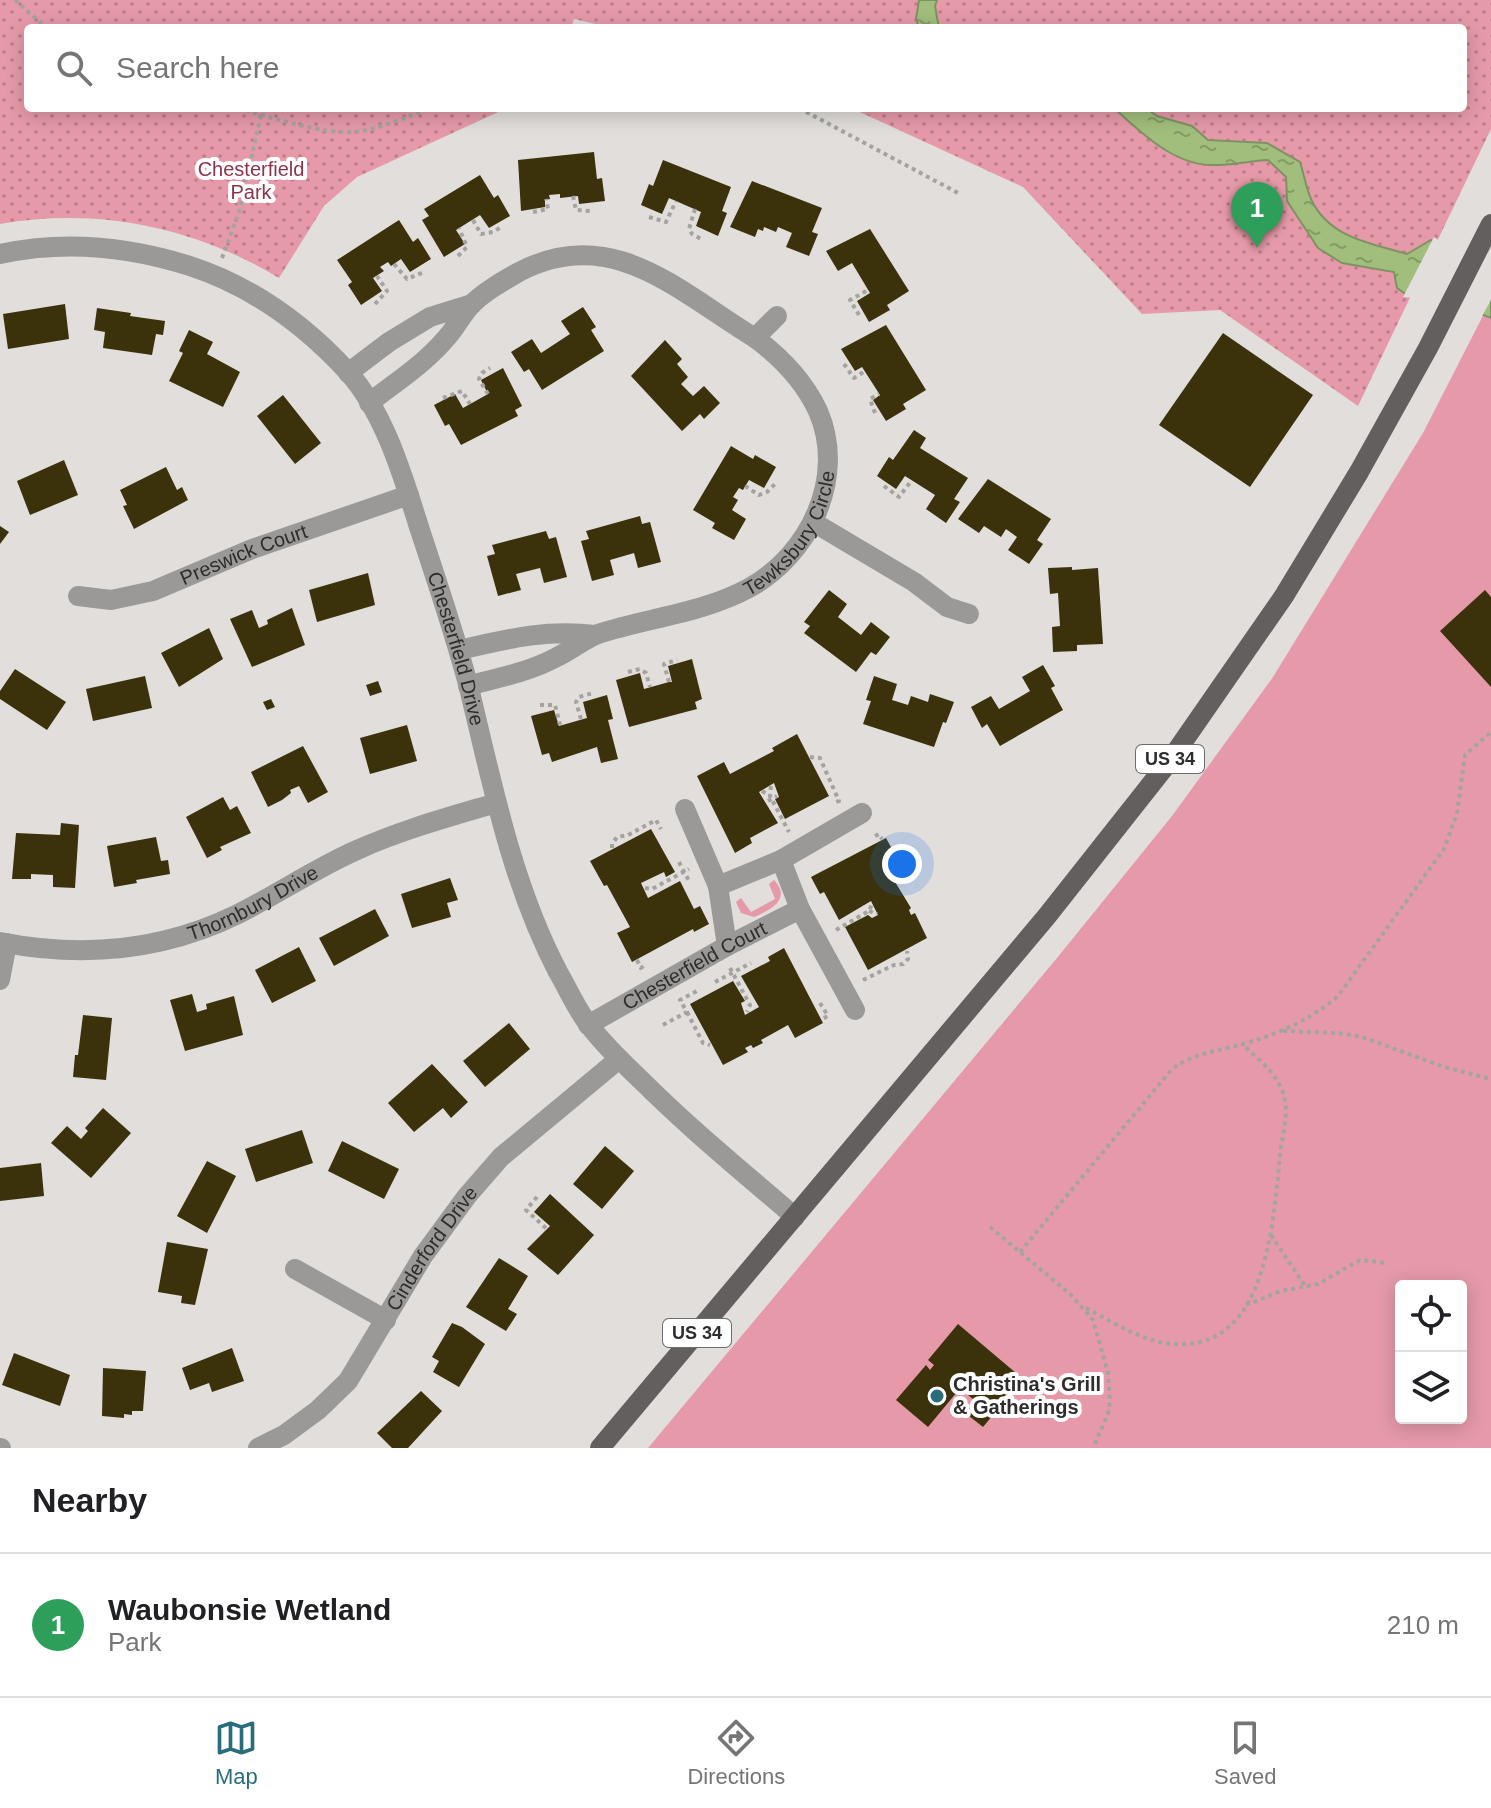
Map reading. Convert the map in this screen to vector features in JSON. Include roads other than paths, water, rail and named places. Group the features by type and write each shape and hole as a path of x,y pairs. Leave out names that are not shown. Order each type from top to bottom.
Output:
{"main road":[{"name":"US 34","path":"600,1448 1047,916 1171,759 1284,596 1359,472 1489,229"}],"street":[{"name":"Chesterfield Drive","path":"0,254 56,246 108,248 170,260 213,274 279,309 348,373 369,403 409,495 459,650 496,803 527,905 557,970 588,1025 619,1059 681,1121 795,1217"},
{"name":"Tewksbury Circle","path":"369,403 425,359 448,337 472,304 501,282 535,264 579,253 614,258 650,272 755,338 793,371 821,422 827,462 823,494 805,539 788,560 766,578 737,595 595,635 528,670 468,686"},
{"name":"Tewksbury Circle","path":"348,373 389,342 430,317 472,304"},
{"path":"755,338 777,316"},
{"name":"Preswick Court","path":"78,596 111,600 153,591 252,549 409,495"},
{"path":"813,522 914,582 947,607 969,614"},
{"name":"Tewksbury Circle","path":"459,650 539,633 595,635"},
{"name":"Thornbury Drive","path":"4,942 79,950 124,950 171,940 236,915 356,850 496,803"},
{"path":"685,809 718,886 727,954"},
{"path":"718,886 781,860 862,813"},
{"path":"781,860 800,909 855,1010"},
{"name":"Chesterfield Court","path":"588,1025 727,954 800,909"},
{"path":"0,980 4,942"},
{"name":"Cinderford Drive","path":"258,1448 284,1435 318,1410 348,1381 423,1256 467,1196 501,1157 619,1059"},
{"path":"295,1269 386,1320"}],"water":[{"path":"919,0 937,0 938,24 918,24"},
{"path":"1118,112 1152,112 1192,126 1208,140 1267,143 1300,162 1311,199 1328,222 1340,231 1407,254 1431,240 1448,251 1470,280 1491,292 1491,318 1436,296 1404,293 1397,288 1394,272 1342,263 1318,248 1287,201 1286,177 1268,160 1217,165 1196,163 1170,153"}],"place":[{"name":"Waubonsie Wetland","path":"1257,248"},
{"name":"Christina's Grill & Gatherings","path":"937,1396"}],"park label":[{"name":"Chesterfield Park","path":"251,180"}]}
